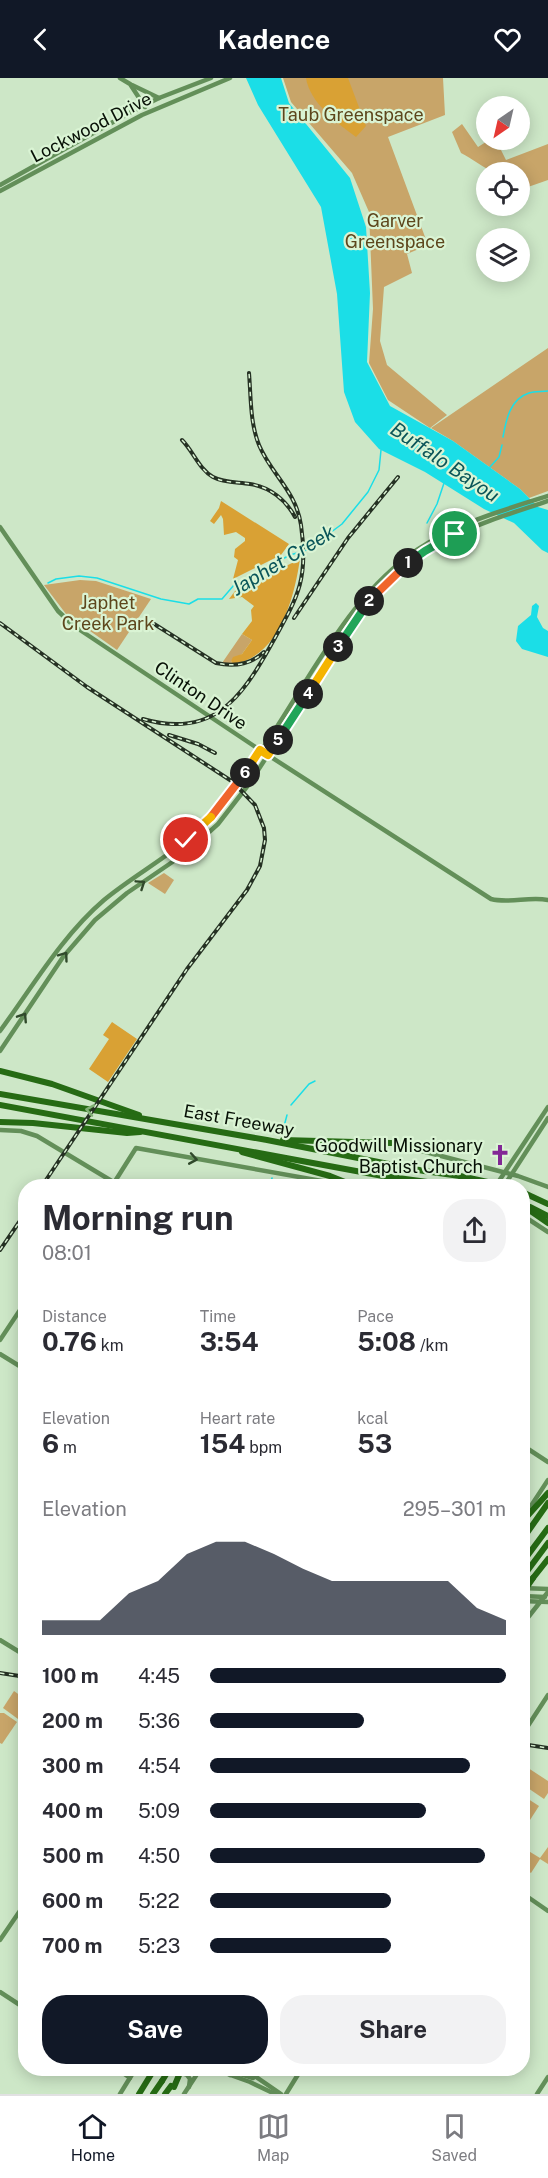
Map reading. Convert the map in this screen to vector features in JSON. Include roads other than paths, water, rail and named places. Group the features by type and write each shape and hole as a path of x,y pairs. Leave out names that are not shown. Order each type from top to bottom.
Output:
{"highway":[{"path":"0,1071 52,1084 118,1109 168,1123"},
{"name":"East Freeway","path":"0,1094 267,1140 474,1179"},
{"name":"East Freeway","path":"0,1105 405,1179"},
{"path":"0,1122 33,1123 127,1133 149,1131"},
{"path":"267,1140 391,1143"},
{"path":"213,1143 338,1179"},
{"path":"530,1196 547,1204"},
{"path":"530,1208 548,1216"},
{"path":"538,1213 548,1223"},
{"path":"530,1512 548,1493"},
{"path":"530,1529 548,1503"},
{"path":"530,1552 548,1528"},
{"path":"530,1568 548,1543"},
{"path":"530,1583 548,1561"},
{"path":"139,2094 150,2076"},
{"path":"153,2094 165,2076"},
{"path":"165,2094 172,2089"}],"main road":[{"path":"120,78 159,98"},
{"name":"Lockwood Drive","path":"0,191 144,105 211,78"},
{"name":"Lockwood Drive","path":"0,185 147,112 230,78"},
{"path":"130,84 147,112"},
{"path":"0,1031 62,944 87,916 202,826 242,779 334,637 362,599 405,559 478,519 548,496"},
{"path":"0,1051 63,957 95,920 127,893 187,852 218,824 249,784 367,603 401,568 454,532 548,501"},
{"name":"Clinton Drive","path":"0,527 51,603 70,623 260,750 491,899 499,901 538,898 548,900"},
{"path":"500,1179 548,1107"},
{"path":"509,1179 548,1118"},
{"path":"0,1130 29,1132 104,1179"},
{"path":"391,1143 526,1179"},
{"path":"117,1179 136,1148 311,1179"},
{"path":"530,1180 548,1187"},
{"path":"530,1221 548,1233"},
{"path":"0,1340 18,1313"},
{"path":"0,1354 18,1365"},
{"path":"530,1450 548,1462"},
{"path":"530,1508 548,1480"},
{"path":"530,1590 547,1594"},
{"path":"530,1595 547,1594"},
{"path":"530,1615 547,1594"},
{"path":"530,1601 548,1602"},
{"path":"0,1640 18,1651"},
{"path":"530,1722 548,1695"},
{"path":"530,1899 548,1911"},
{"path":"0,1941 18,1914"},
{"path":"0,1992 18,2004"},
{"path":"120,2094 130,2078 127,2076"},
{"path":"188,2076 190,2079 189,2086"},
{"path":"184,2094 196,2076"},
{"path":"233,2076 263,2087 274,2094"},
{"path":"249,2076 256,2078"},
{"path":"253,2076 281,2094"},
{"path":"286,2094 297,2076"},
{"path":"537,2094 548,2077"}],"water":[{"name":"Buffalo Bayou","path":"246,78 281,78 289,103 350,178 366,227 370,293 367,362 390,406 453,441 520,489 538,507 548,510 548,553 514,523 484,509 425,472 379,449 355,422 344,392 337,294 321,207 258,105"},
{"path":"536,603 539,606 537,617 543,628 548,631 548,657 522,649 516,641 518,626 531,615 532,606"}],"waterway":[{"path":"503,437 508,417 517,400 529,393 548,391"},
{"name":"Buffalo Bayou","path":"490,467 499,457 502,445"},
{"name":"Japhet Creek","path":"48,583 56,579 79,576 97,578 161,599 189,604 198,599 222,599 234,585 290,555 307,550 342,524 368,492 379,470 381,450"},
{"name":"Buffalo Bayou","path":"427,523 444,483"},
{"path":"291,1105 309,1084 315,1081"},
{"path":"283,1130 287,1115"}],"railway":[{"path":"143,719 167,724 188,723 206,719 222,710 236,697 260,665 288,614 299,588 303,561 301,525 289,492 270,465 256,437 252,419 249,373"},
{"path":"182,440 208,474 222,480 250,484 271,491 287,505 295,517"},
{"path":"294,618 348,538 398,477"},
{"path":"151,622 216,663 242,664 264,652"},
{"path":"0,623 87,687 233,782 255,805 264,828 265,840 260,866 247,890 187,969 47,1179"},
{"path":"169,735 198,744 215,753"},
{"path":"0,1250 18,1224"},
{"path":"0,1673 18,1676"},
{"path":"530,1745 548,1748"}],"place":[{"name":"Goodwill Missionary Baptist Church","path":"500,1155"}],"park label":[{"name":"Taub Greenspace","path":"351,114"},
{"name":"Garver Greenspace","path":"395,230"},
{"name":"Japhet Creek Park","path":"108,612"}]}
